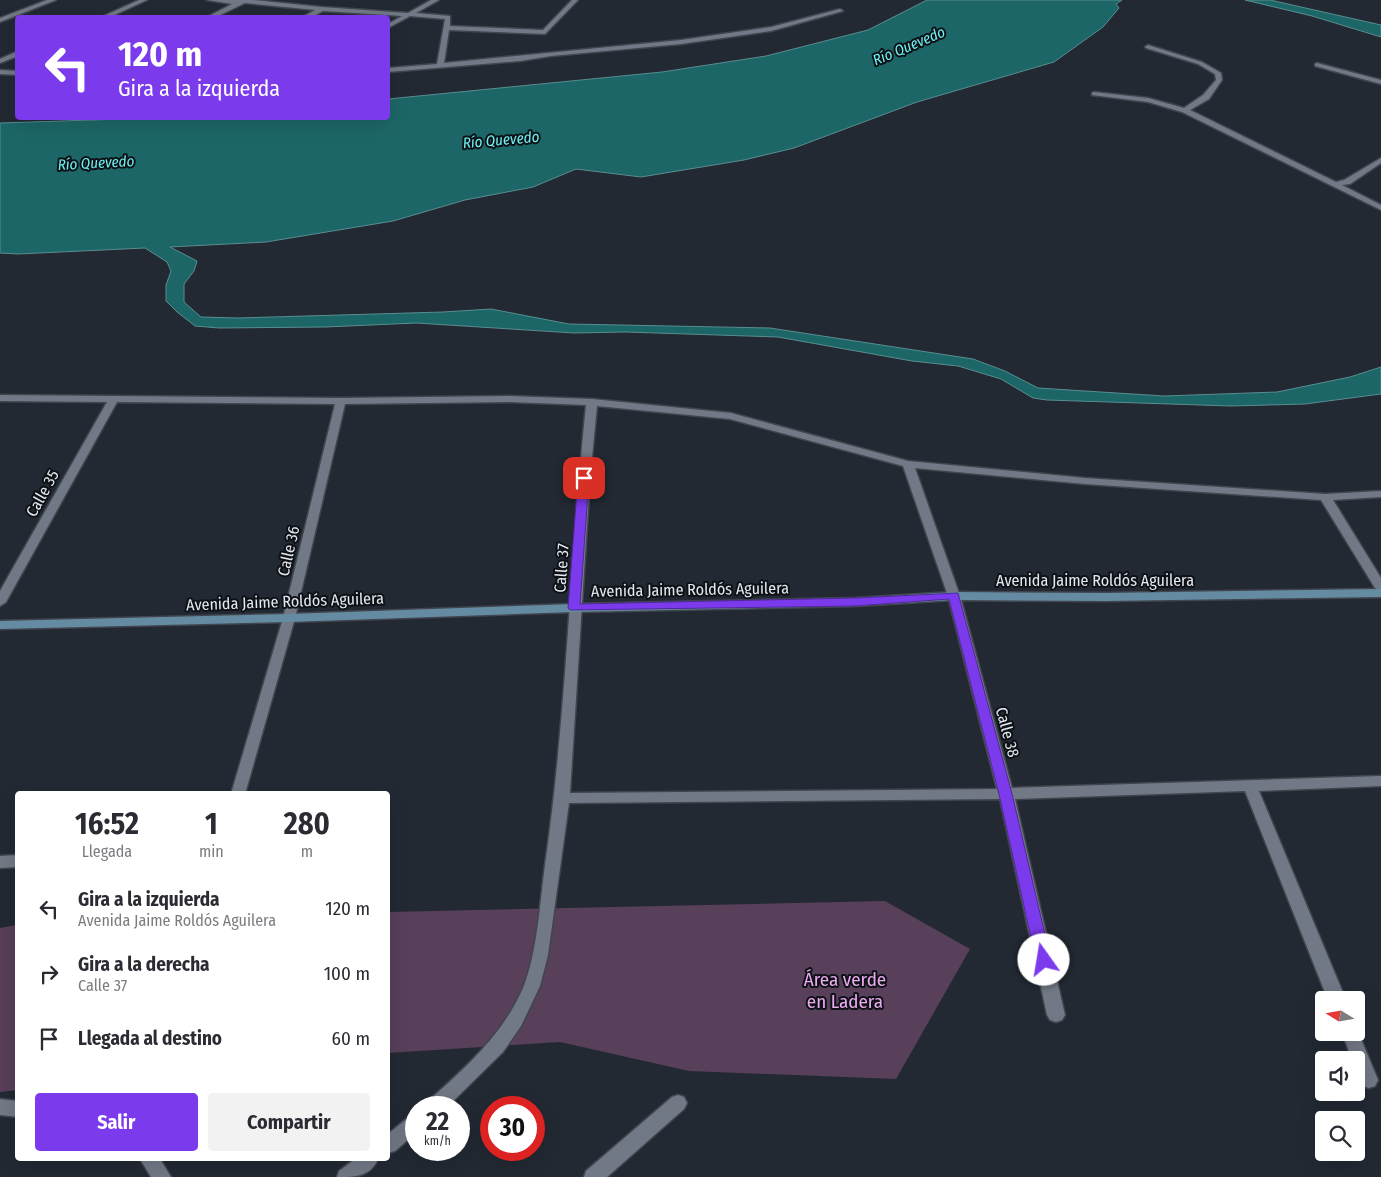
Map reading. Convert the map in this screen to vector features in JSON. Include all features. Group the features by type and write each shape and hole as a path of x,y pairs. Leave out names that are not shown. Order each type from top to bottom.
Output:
{"main road":[{"name":"Avenida Jaime Roldós Aguilera","path":"0,625 289,618 574,608 855,602 954,596 1105,597 1381,593"}],"street":[{"path":"0,20 52,0"},
{"path":"109,15 144,0"},
{"path":"210,0 448,17 440,66"},
{"path":"390,25 436,0"},
{"path":"446,28 545,32 575,0"},
{"path":"214,15 244,1"},
{"path":"310,15 330,4"},
{"path":"390,70 520,59 762,31 840,11"},
{"path":"1148,47 1200,63 1218,73 1219,80 1206,97 1185,110"},
{"path":"0,61 15,55"},
{"path":"1317,65 1381,82"},
{"path":"0,72 15,73"},
{"path":"1094,94 1148,100 1185,110 1381,208"},
{"path":"1334,186 1347,182 1381,160"},
{"path":"0,398 341,401 508,399 592,402 731,416 908,464 1085,481 1325,497 1381,494"},
{"name":"Calle 35","path":"0,602 113,400"},
{"name":"Calle 36","path":"239,791 289,618 341,401"},
{"name":"Calle 37","path":"446,1096 497,1047 515,1021 532,986 540,956 562,798 574,608 592,402"},
{"name":"Calle 38","path":"908,464 954,596 1006,794 1056,1015"},
{"path":"1325,497 1381,588"},
{"path":"562,798 1006,794 1381,781"},
{"path":"1250,786 1333,991"},
{"path":"0,862 15,861"},
{"path":"1354,1041 1369,1080"},
{"path":"593,1177 678,1103"},
{"path":"0,1107 15,1109"},
{"path":"390,1143 405,1131"},
{"path":"150,1161 162,1177"},
{"path":"346,1177 367,1161"}],"green space":[{"name":"Área verde en Ladera","path":"885,901 970,949 896,1079 689,1071 560,1042 390,1053 390,912"},
{"path":"15,925 15,1090 0,1092 0,928"}],"water":[{"name":"Río Quevedo","path":"927,0 1122,0 1116,4 1119,8 1103,27 1054,62 917,102 794,148 744,160 641,177 576,169 533,187 465,200 393,221 266,242 170,247 197,261 194,271 184,284 184,302 201,317 238,318 491,309 569,324 770,328 973,359 1005,371 1038,388 1164,396 1277,392 1350,377 1381,367 1381,394 1305,404 1231,406 1047,400 1033,398 1001,379 958,366 912,361 778,337 625,332 574,333 416,323 325,327 219,328 195,326 166,301 166,285 171,271 167,262 145,248 18,254 0,253 0,123 93,120 390,120 390,99 662,72 766,56 868,30"},
{"path":"1245,0 1270,0 1381,25 1381,37 1312,16"}],"route":[{"path":"584,478 574,608 855,602 954,596 1006,794 1044,960"}]}
